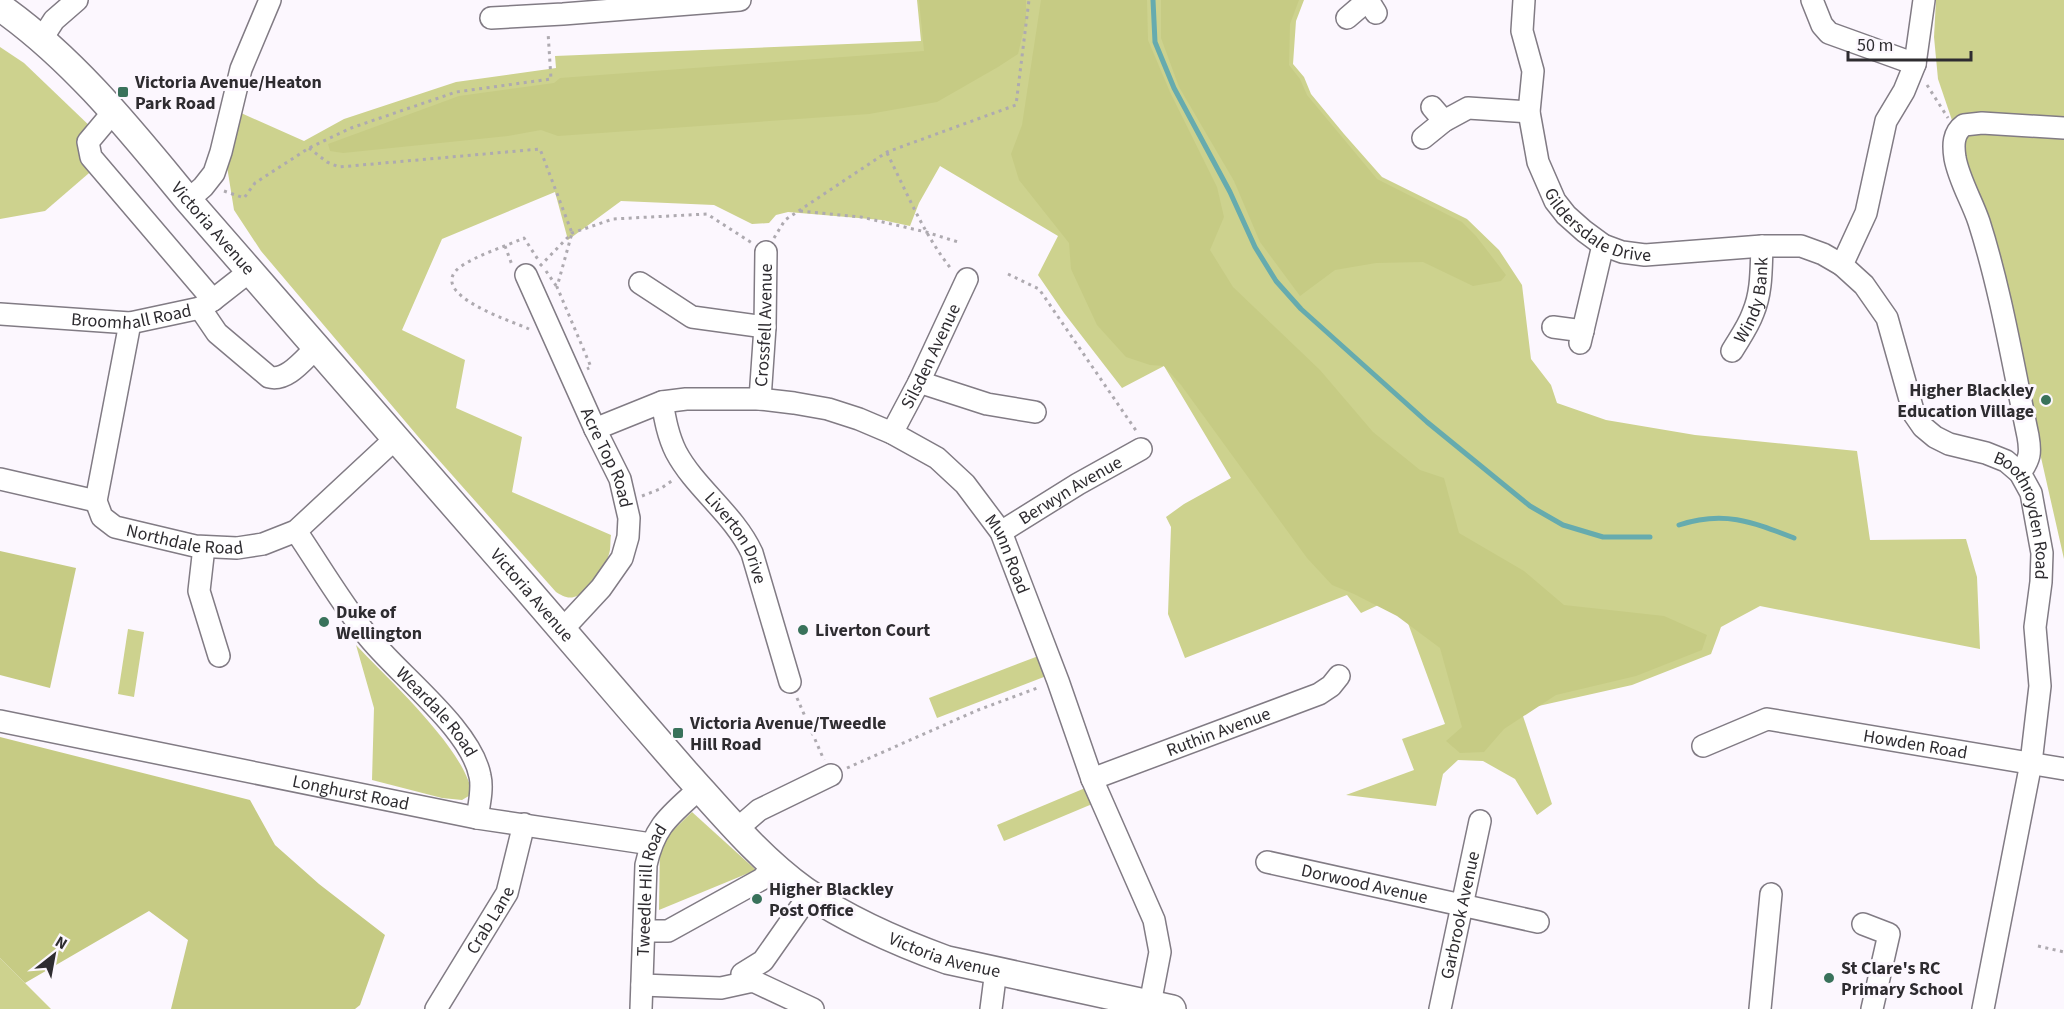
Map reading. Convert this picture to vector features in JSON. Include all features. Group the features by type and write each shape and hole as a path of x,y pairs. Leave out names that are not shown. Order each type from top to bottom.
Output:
{"main road":[{"name":"Victoria Avenue","path":"0,7 76,71 197,192 250,271 700,788 774,866 810,894 866,927 887,938 947,960 1161,1007"}],"street":[{"path":"41,40 54,21 77,0"},
{"path":"197,192 213,173 221,152 241,69 270,0"},
{"path":"491,18 557,10 740,0"},
{"name":"Gildersdale Drive","path":"1524,0 1522,31 1533,71 1529,111 1538,162 1555,201 1572,220 1603,245 1622,252 1645,255 1762,246 1801,246 1823,254 1842,265"},
{"path":"1812,0 1822,25 1829,33 1915,64"},
{"path":"1842,265 1866,213 1886,121 1904,91 1915,64 1924,0"},
{"path":"1347,18 1372,7"},
{"path":"1423,138 1438,114 1468,108 1529,111"},
{"path":"114,111 88,142 91,157 206,304 217,333 269,377 275,379 285,376 316,348"},
{"path":"2020,473 2029,461 2028,435 1982,232 1956,160 1954,139 1956,132 1964,125 1982,123 2064,128"},
{"path":"1553,327 1581,337 1603,245"},
{"name":"Windy Bank","path":"1732,351 1753,315 1757,303 1762,246"},
{"name":"Crossfell Avenue","path":"760,399 765,327 766,252"},
{"name":"Boothroyden Road","path":"1842,265 1864,285 1887,318 1914,414 1923,427 1948,444 1986,453 2006,461 2020,473 2031,493 2042,553 2035,627 2040,686 2031,763 1983,1009"},
{"name":"Acre Top Road","path":"527,269 555,340 620,479 629,518 622,558 601,588 562,630"},
{"name":"Broomhall Road","path":"0,314 130,323 206,304 250,271"},
{"name":"Silsden Avenue","path":"892,433 919,382 967,279"},
{"path":"640,283 692,317 765,327"},
{"path":"0,479 96,501 130,323"},
{"path":"919,382 987,404 1035,412"},
{"name":"Munn Road","path":"595,429 662,402 686,399 760,399 828,409 858,419 892,433 937,458 949,469 979,500 1002,532 1092,778 1154,920 1160,952 1161,1007"},
{"name":"Liverton Drive","path":"662,402 669,434 677,453 744,536 758,571 790,682"},
{"name":"Northdale Road","path":"96,501 102,517 115,527 195,546 237,548 263,544 296,531 396,438"},
{"name":"Berwyn Avenue","path":"1002,532 1078,484 1141,449"},
{"name":"Weardale Road","path":"296,531 366,635 464,741 480,777 477,818"},
{"path":"204,547 199,591 219,656"},
{"name":"Ruthin Avenue","path":"1092,778 1319,694 1339,676"},
{"name":"Howden Road","path":"1703,746 1767,719 2064,769"},
{"name":"Longhurst Road","path":"0,721 477,818 651,844"},
{"path":"738,829 759,810 831,775"},
{"name":"Tweedle Hill Road","path":"641,1009 646,865 651,844 661,824 700,788"},
{"name":"Garbrook Avenue","path":"1440,1009 1480,821"},
{"name":"Crab Lane","path":"436,1009 507,893 524,824"},
{"name":"Dorwood Avenue","path":"1267,862 1538,922"},
{"path":"644,932 668,931 762,879 774,866"},
{"path":"744,982 742,974 763,961 810,894"},
{"path":"1760,1009 1771,894"},
{"path":"1863,924 1889,934 1872,1009"},
{"path":"991,1009 996,970"},
{"path":"642,985 721,988 753,981 813,1009"}],"path":[{"path":"785,220 887,153 1016,105 1029,0"},
{"path":"197,192 244,198 255,183 309,148 351,128 456,92 551,79 557,10"},
{"path":"1915,64 1956,132"},
{"path":"309,148 327,162 339,167 540,149 572,233 556,287"},
{"path":"887,153 926,232 939,253"},
{"path":"798,211 861,216 958,242"},
{"path":"527,269 572,233 613,219 707,214 766,252"},
{"path":"527,269 524,238 458,269 451,280 453,289 463,299 555,340"},
{"path":"505,246 527,269 556,287 591,367"},
{"path":"1008,274 1039,289 1143,440 1141,449"},
{"path":"626,502 660,489 689,470"},
{"path":"790,682 831,775 978,710 1058,681"},
{"path":"2038,946 2064,952"}],"green space":[{"path":"917,0 1304,0 1296,21 1293,64 1304,77 1311,94 1382,177 1467,219 1499,250 1522,285 1531,359 1551,385 1557,403 1606,420 1695,435 1857,451 1870,540 1966,539 1977,577 1980,649 1760,606 1721,627 1711,654 1632,685 1521,710 1552,804 1537,815 1515,779 1483,761 1458,760 1443,774 1436,806 1346,795 1414,770 1402,739 1445,724 1398,596 1361,613 1347,595 1185,658 1168,614 1171,527 1166,517 1184,504 1231,478 1164,366 1122,388 1064,313 1038,275 1058,236 940,166 919,203 910,226 882,220 788,212 776,215 769,223 752,224 714,205 621,201 568,240 555,192 442,239 402,330 465,360 456,408 522,437 512,492 611,535 610,552 600,574 586,591 571,597 556,592 421,440 261,251 234,210 225,154 241,113 304,141 344,119 456,82 556,68 555,56 921,41"},
{"path":"919,0 1026,0 1026,20 1018,54 937,102 869,114 558,136 541,130 508,136 343,153 330,151 328,144 459,96 554,83 560,78 924,51"},
{"path":"1041,0 1147,0 1148,40 1170,92 1217,187 1224,217 1210,250 1233,287 1320,370 1373,432 1420,470 1444,478 1459,533 1524,571 1564,605 1664,616 1707,635 1702,650 1636,676 1556,695 1504,729 1484,752 1460,753 1446,741 1462,727 1440,648 1397,616 1332,585 1307,558 1181,385 1164,366 1150,365 1126,357 1097,325 1071,269 1069,243 1019,180 1011,154 1022,125"},
{"path":"1161,0 1299,0 1290,24 1289,65 1300,79 1307,95 1377,179 1462,222 1476,236 1506,275 1501,281 1473,286 1423,262 1376,263 1335,270 1300,296 1260,242 1234,181 1179,87 1161,38"},
{"path":"1936,0 2064,0 2064,128 1956,132 1938,79 1934,37"},
{"path":"0,47 24,63 95,131 103,161 45,211 0,219"},
{"name":"Higher Blackley Education Village","path":"1973,132 2064,138 2064,559 1992,241 1960,149 1967,136"},
{"path":"0,551 76,568 50,688 0,675"},
{"path":"128,629 144,632 134,697 118,694"},
{"path":"356,645 441,736 467,776 472,794 462,800 442,798 372,780 374,708"},
{"path":"1041,655 1049,675 937,718 929,698"},
{"path":"0,737 250,800 275,845 319,884 385,935 360,1005 355,1009 171,1009 188,940 149,911 25,983 0,958"},
{"path":"1090,786 1097,802 1004,841 997,825"},
{"path":"692,812 756,870 659,910 660,843"},
{"path":"0,958 51,1009 0,1009"}],"waterway":[{"path":"1153,0 1155,42 1174,88 1230,192 1255,247 1276,281 1301,309 1427,422 1530,506 1563,525 1603,537 1650,537"},
{"path":"1679,525 1710,518 1724,518 1751,523 1794,538"}],"place":[{"name":"Victoria Avenue/Heaton Park Road","path":"123,92"},
{"name":"Higher Blackley Education Village","path":"2046,400"},
{"name":"Duke of Wellington","path":"324,622"},
{"name":"Liverton Court","path":"803,630"},
{"name":"Victoria Avenue/Tweedle Hill Road","path":"678,733"},
{"name":"Higher Blackley Post Office","path":"757,899"},
{"name":"St Clare's RC Primary School","path":"1829,978"}]}
